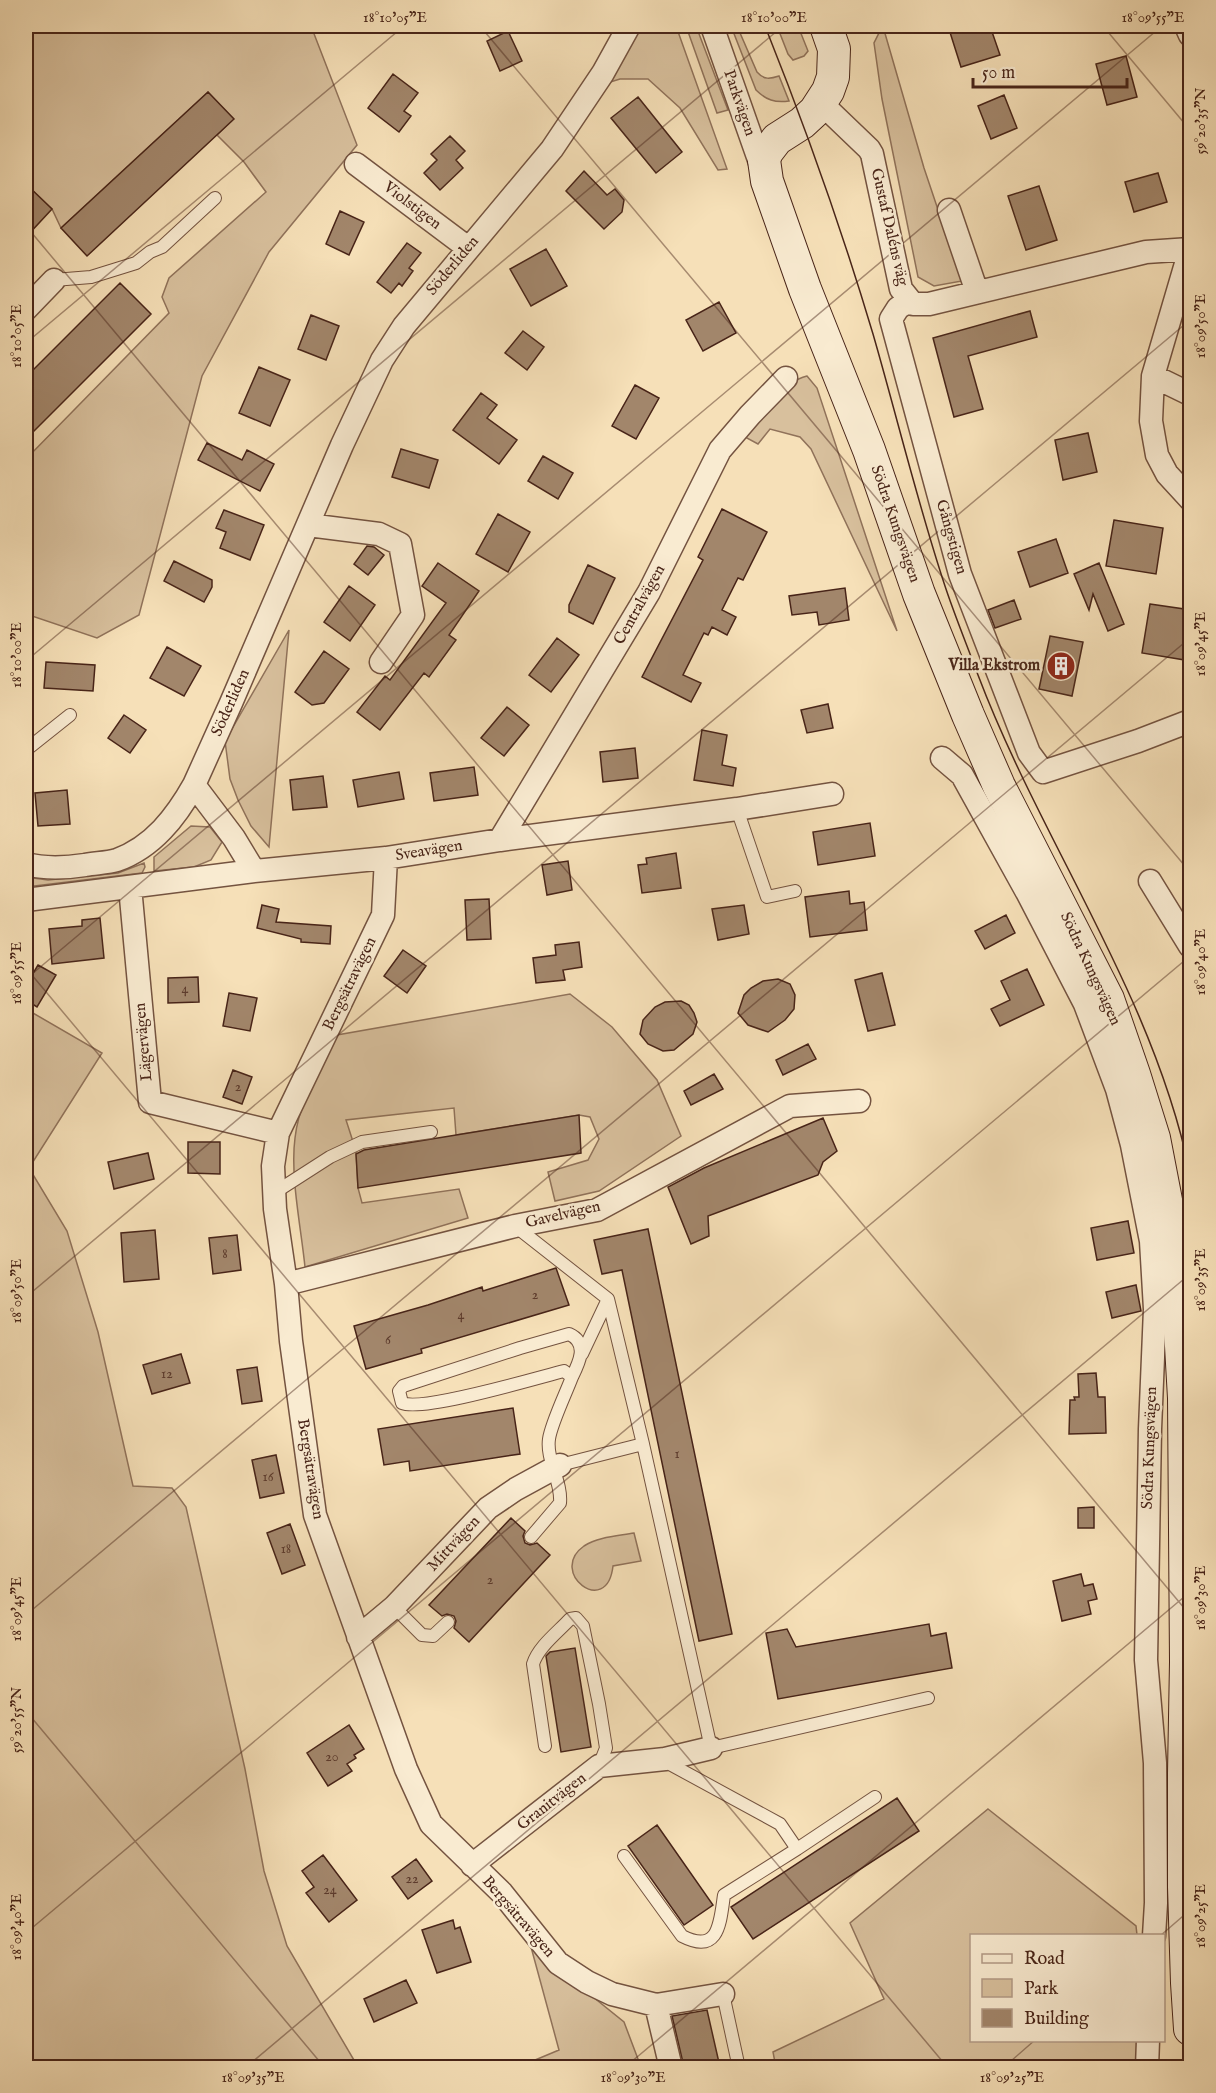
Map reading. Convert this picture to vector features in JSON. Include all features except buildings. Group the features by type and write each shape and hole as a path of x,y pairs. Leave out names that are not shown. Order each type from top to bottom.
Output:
{"main road":[{"name":"Södra Kungsvägen","path":"825,26 834,49 833,77 821,102 802,123 777,139 766,152 764,160 767,180 805,289 869,450 919,594 963,704 999,786 1108,999 1154,1138 1170,1221 1178,1293 1184,1398 1186,1662 1184,1876 1187,1983 1191,2029"}],"street":[{"name":"Söderliden","path":"26,864 52,868 116,860 152,840 181,808 194,784 342,445 382,360 404,326 552,149 603,73 629,26"},
{"name":"Parkvägen","path":"712,26 767,180"},
{"path":"1186,26 1191,35"},
{"name":"Gustaf Daléns väg","path":"821,102 872,154 901,289 913,304 929,304 1146,252 1191,250"},
{"name":"Violstigen","path":"356,164 468,248"},
{"path":"949,210 977,292"},
{"path":"1191,250 1153,376 1151,421 1157,456 1167,474 1191,499"},
{"path":"26,309 54,280"},
{"name":"Gångstigen","path":"909,301 898,308 891,319 960,574 1029,753 1043,772 1191,721"},
{"path":"1153,376 1191,394"},
{"name":"Centralvägen","path":"500,840 649,592 720,450 786,378"},
{"path":"308,525 379,534 400,544 413,615 381,662"},
{"name":"Södra Kungsvägen","path":"942,758 962,775 1085,1004 1117,1089 1132,1145 1151,1241 1155,1309 1146,1660 1155,1763 1154,1934"},
{"path":"194,784 238,844 254,871"},
{"name":"Sveavägen","path":"26,900 254,871 386,858 832,794"},
{"name":"Bergsätravägen","path":"386,858 383,915 278,1133 273,1166 291,1341 315,1515 406,1769 431,1824 502,1893 558,1963 587,1982 612,1995 656,2005 723,1994"},
{"path":"1150,880 1191,946"},
{"name":"Lägervägen","path":"130,887 150,1102 278,1133"},
{"name":"Gavelvägen","path":"286,1284 515,1226 597,1210 790,1106 859,1101"},
{"name":"Mittvägen","path":"358,1637 394,1607 488,1508 556,1467"},
{"name":"Granitvägen","path":"472,1865 599,1766 665,1759 711,1748"},
{"path":"656,2005 671,2067"},
{"path":"1147,2067 1148,2042"}],"lane":[{"path":"54,280 91,277 136,263 150,252 162,247 215,198"},
{"path":"26,750 70,715"},
{"path":"737,809 767,897 795,891"},
{"path":"274,1193 330,1157 362,1142 431,1132"},
{"path":"515,1226 608,1299 711,1748 928,1698"},
{"path":"531,1537 560,1503 556,1467 549,1439 572,1377 608,1299"},
{"path":"572,1377 564,1371 462,1397 422,1404 408,1405 402,1402 399,1396 402,1386 568,1334 575,1337 582,1354"},
{"path":"556,1467 643,1444"},
{"path":"394,1607 422,1635 433,1636 448,1622"},
{"path":"545,1746 533,1664 541,1650 570,1619 576,1618 583,1626 600,1704 606,1748 599,1766"},
{"path":"665,1759 668,1763 780,1824 797,1849"},
{"path":"624,1856 682,1936 693,1942 702,1943 712,1938 718,1930 724,1895 875,1797"},
{"name":"Bergsätravägen","path":"723,1994 739,2067"}],"green space":[{"path":"26,26 311,26 357,145 269,252 202,376 139,615 97,638 26,614 26,459 169,313 162,297 169,278 266,192 244,162 217,135 233,119 208,92 61,228 52,209 29,187 26,190"},
{"path":"676,26 727,169 718,170 680,108 648,79 620,79 607,83 633,33"},
{"path":"686,26 696,26 728,110 717,113"},
{"path":"731,26 737,26 757,72 767,78 779,76 789,101 771,100 756,90"},
{"path":"777,26 798,26 808,51 804,56 793,60 788,54"},
{"path":"884,30 924,168 962,281 934,286 918,277 882,99 874,43 880,31"},
{"path":"807,376 817,388 897,631 811,449 800,437 770,429 758,444 745,437 780,392 797,379"},
{"path":"289,630 269,847 251,826 238,800 230,779 225,741"},
{"path":"191,826 210,827 222,842 211,860 194,867 154,871 154,857"},
{"path":"144,863 142,873 26,887 26,877 48,880 118,873"},
{"path":"570,994 612,1027 657,1080 681,1136 599,1191 555,1201 548,1172 588,1160 599,1139 590,1117 579,1115 456,1135 454,1108 346,1120 356,1151 358,1188 362,1203 459,1189 468,1218 305,1267 295,1185 295,1138 306,1098 337,1035"},
{"path":"26,1009 102,1053 29,1168 67,1231 98,1332 133,1486 172,1488 186,1507 245,1769 264,1871 287,1946 358,2067 26,2067"},
{"path":"634,1533 641,1561 613,1566 609,1581 601,1589 591,1590 582,1586 575,1578 572,1568 574,1556 590,1543"},
{"path":"988,1809 1136,1926 1137,1934 970,1934 970,2042 1139,2042 1140,2067 776,2068 773,2052 884,1999 850,1923"},
{"path":"531,1947 624,2022 641,2067 516,2068 559,2050"}],"tram line":[{"path":"765,26 809,140 849,256 925,521 956,618 1004,738 1124,981 1173,1107 1190,1173"}],"place":[{"name":"Villa Ekstrom","path":"1061,666"}]}
